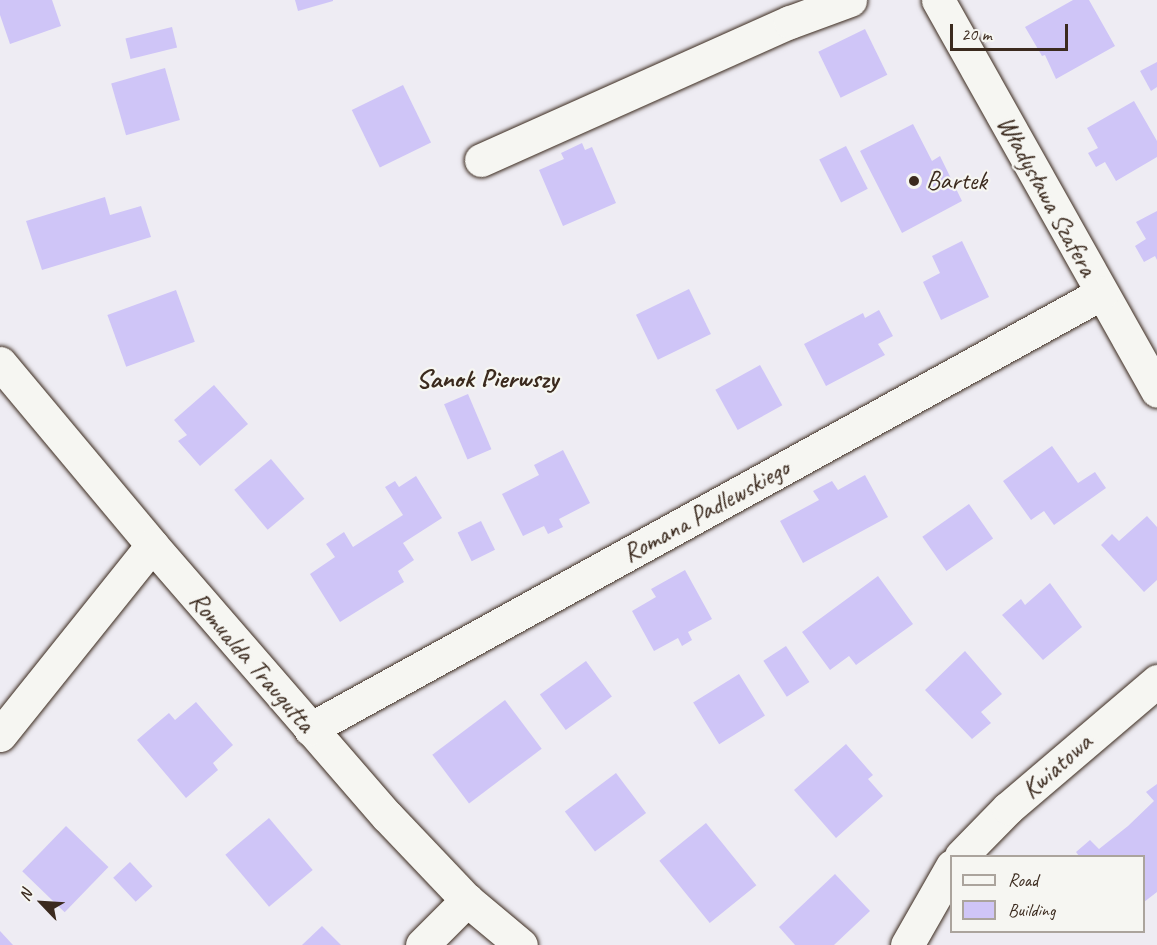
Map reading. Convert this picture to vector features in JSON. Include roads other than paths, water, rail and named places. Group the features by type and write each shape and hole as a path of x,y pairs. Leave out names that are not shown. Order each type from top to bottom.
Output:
{"street":[{"path":"481,160 790,22 850,0"},
{"name":"Władysława Szafera","path":"938,0 1157,391"},
{"name":"Romana Padlewskiego","path":"310,729 1102,293"},
{"name":"Romualda Traugutta","path":"0,363 310,729 467,900 521,945"},
{"path":"0,735 152,545"},
{"name":"Kwiatowa","path":"962,855 1008,808 1157,681"},
{"path":"907,945 950,868"},
{"path":"422,945 467,900"}],"place":[{"name":"Bartek","path":"914,181"}],"district":[{"name":"Sanok Pierwszy","path":"487,379"}]}
